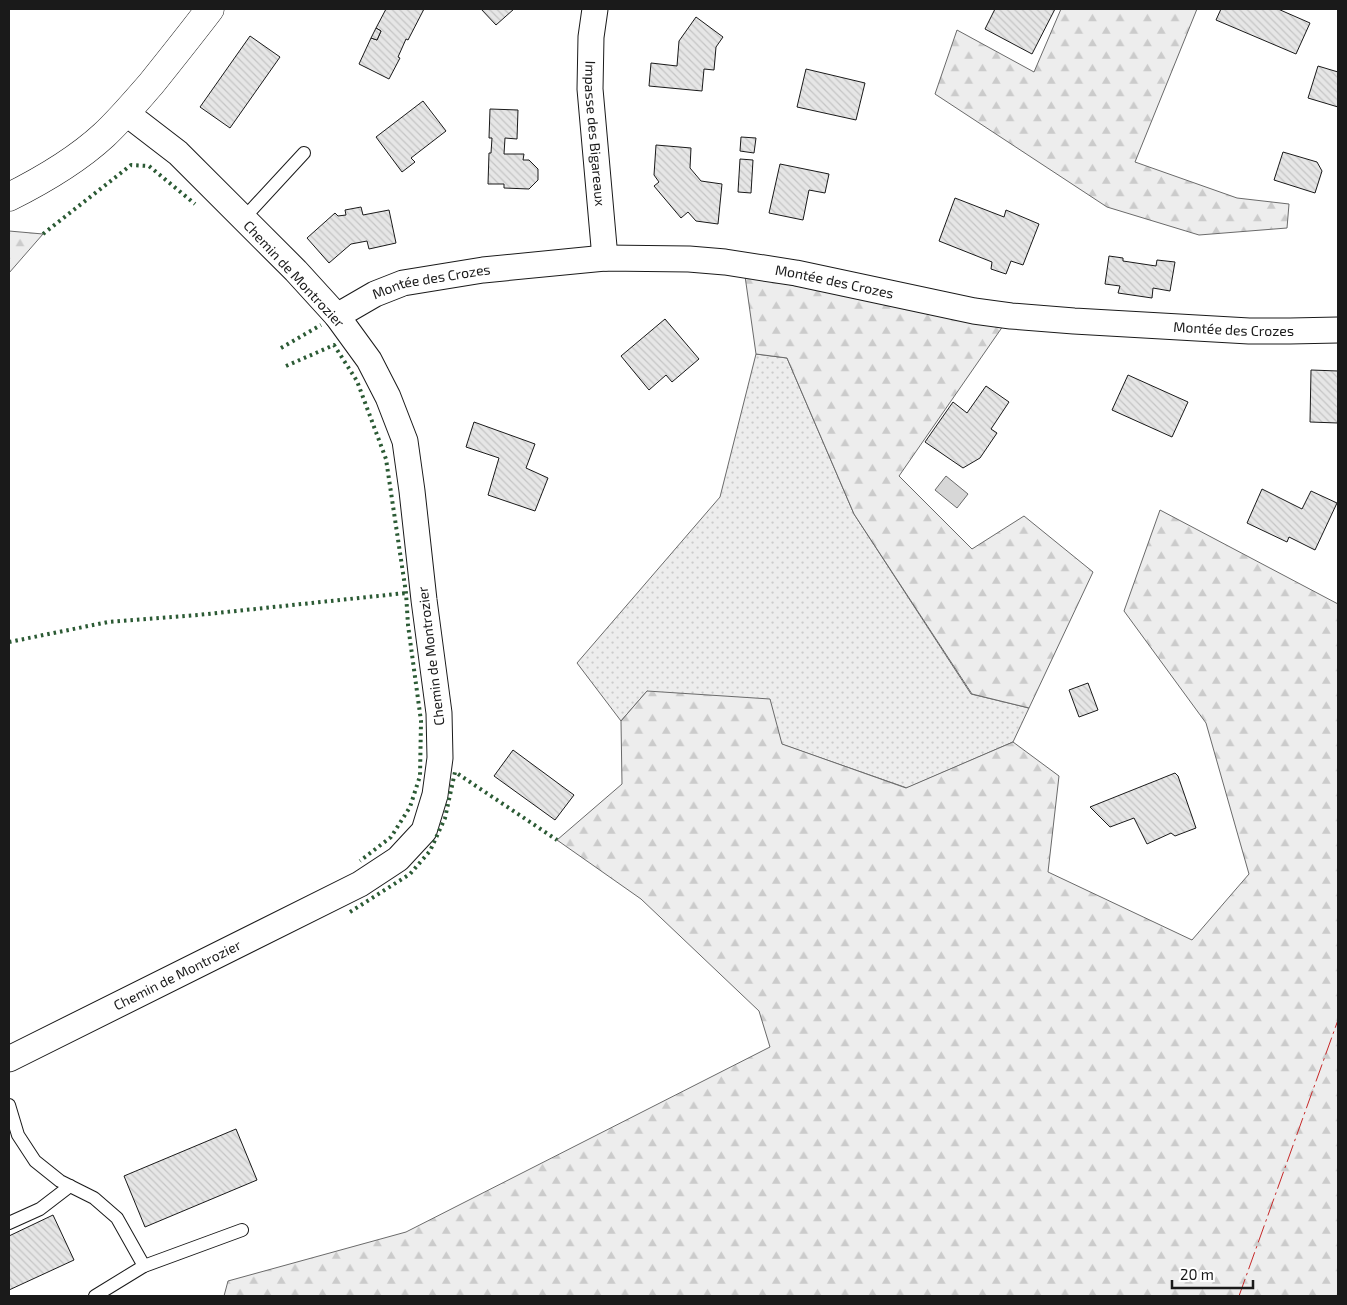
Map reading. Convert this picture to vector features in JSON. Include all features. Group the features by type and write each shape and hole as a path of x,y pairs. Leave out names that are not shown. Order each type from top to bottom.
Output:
{"main road":[{"path":"9,197 32,186 73,159 104,135 126,113 210,9"}],"street":[{"name":"Impasse des Bigareaux","path":"595,9 591,37 590,89 605,258"},
{"name":"Chemin de Montrozier","path":"9,1059 360,884 398,859 424,831 435,795 440,758 439,713 412,490 404,441 388,398 368,360 337,316 296,271 178,154 126,113"},
{"name":"Montée des Crozes","path":"337,316 374,294 403,283 483,270 605,258 689,259 725,262 796,274 974,311 1011,316 1249,331 1338,330"}],"lane":[{"path":"243,218 304,153"},
{"path":"9,1105 18,1135 35,1161 60,1181 94,1198 117,1218 144,1266"},
{"path":"9,1223 40,1209 70,1186"},
{"path":"96,1296 144,1266 242,1230"}],"green space":[{"path":"1061,9 1197,9 1135,162 1237,198 1289,204 1287,228 1199,235 1107,207 935,94 957,30 1034,72"},
{"path":"9,231 43,234 9,273"},
{"path":"745,276 1003,326 899,476 972,549 1024,516 1093,572 1029,708 972,694 854,514 787,358 756,354"},
{"path":"756,354 787,358 854,514 971,694 1029,708 1013,742 907,788 781,744 647,691 621,721 577,663 720,497"},
{"path":"1160,510 1338,604 1338,1296 224,1296 228,1281 406,1232 770,1047 759,1011 641,899 557,840 622,784 621,721 647,691 770,699 782,744 906,788 1013,742 1059,776 1048,872 1192,940 1249,874 1206,723 1124,611"}],"shaded area":[{"path":"946,476 968,494 957,508 935,490"}],"building":[{"path":"386,9 424,9 408,40 406,39 398,57 400,58 389,79 359,64 371,38 377,40 381,31 376,28"},
{"path":"481,9 514,9 496,25"},
{"path":"995,9 1055,9 1032,54 985,29"},
{"path":"1221,9 1278,9 1310,23 1296,54 1216,20"},
{"path":"696,17 723,37 716,47 714,70 704,69 702,91 649,86 651,63 677,66 679,41"},
{"path":"376,28 381,31 377,40 371,38"},
{"path":"250,36 280,57 230,128 200,107"},
{"path":"1318,66 1338,72 1338,107 1308,98"},
{"path":"806,69 865,83 856,120 797,107"},
{"path":"423,101 446,131 411,158 415,162 402,172 376,137"},
{"path":"490,109 518,110 517,139 505,138 504,154 524,154 523,160 529,160 538,169 538,180 529,189 504,188 504,184 488,184 489,153 491,153 492,138 489,138"},
{"path":"741,137 756,138 754,153 740,151"},
{"path":"656,145 691,148 690,168 701,181 722,184 718,224 696,221 688,212 681,218 654,186 659,182 654,175"},
{"path":"1283,152 1317,162 1322,171 1315,193 1274,180"},
{"path":"740,159 753,160 751,193 738,192"},
{"path":"780,164 829,174 825,193 809,190 803,220 769,213"},
{"path":"955,198 1004,217 1006,210 1039,224 1023,265 1011,261 1006,274 991,269 992,262 939,241"},
{"path":"361,207 363,215 389,210 396,243 369,249 367,241 351,244 329,263 307,238 335,213 338,216 346,215 345,210"},
{"path":"1109,256 1123,258 1123,261 1156,266 1157,260 1175,262 1170,291 1153,288 1152,298 1118,293 1120,286 1105,284"},
{"path":"665,319 699,359 672,382 666,375 649,390 621,356"},
{"path":"1311,370 1338,371 1338,423 1310,422"},
{"path":"1128,375 1188,402 1172,437 1112,410"},
{"path":"986,386 1009,402 991,429 997,433 980,458 963,468 925,442 953,402 967,413"},
{"path":"474,422 535,444 526,468 548,478 535,511 488,495 499,458 466,447"},
{"path":"1262,489 1302,509 1311,491 1337,503 1315,550 1289,537 1287,542 1247,523"},
{"path":"1088,683 1098,710 1079,717 1069,690"},
{"path":"513,750 574,795 555,820 494,776"},
{"path":"1175,773 1178,776 1196,828 1175,836 1171,833 1147,844 1134,818 1110,827 1090,807"},
{"path":"236,1129 257,1180 145,1227 124,1176"},
{"path":"53,1215 74,1260 9,1290 9,1236"}],"hedge":[{"path":"43,234 131,165 149,166 195,204"},
{"path":"281,348 321,325"},
{"path":"286,366 334,345 357,381 386,459 406,593 408,625 421,721 420,776 410,807 391,837 360,861"},
{"path":"9,642 108,622 198,615 406,593"},
{"path":"350,912 410,874 430,851 445,818 455,772 557,840"}],"power":[{"path":"1239,1296 1338,1020"}]}
